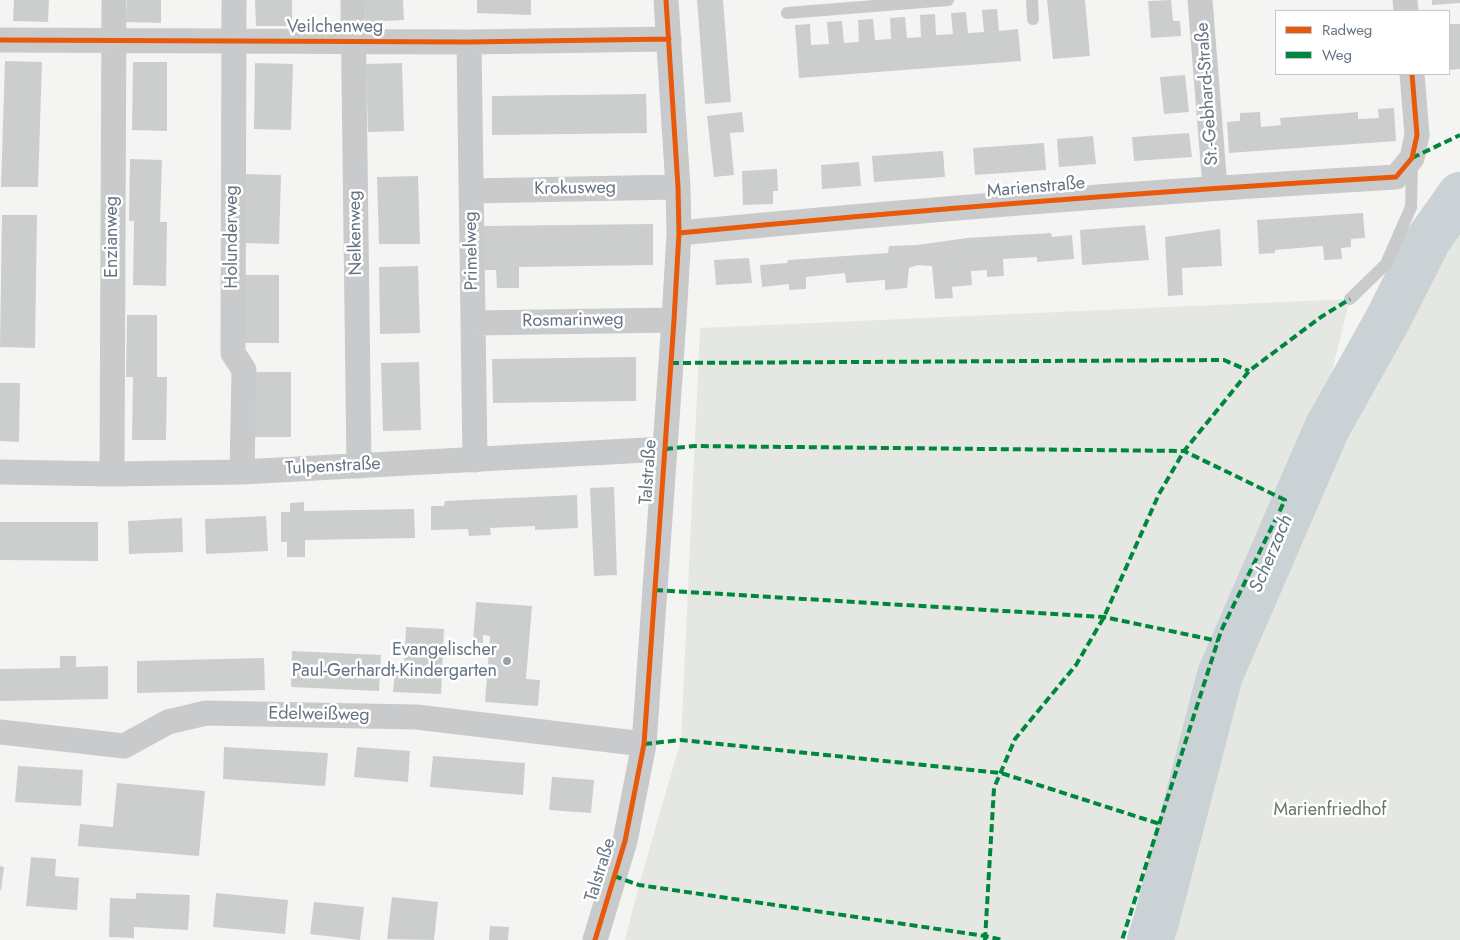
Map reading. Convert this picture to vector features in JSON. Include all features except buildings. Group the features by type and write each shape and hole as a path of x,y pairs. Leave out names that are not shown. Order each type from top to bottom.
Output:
{"street":[{"name":"Enzianweg","path":"112,474 114,0"},
{"name":"Holunderweg","path":"234,0 233,353 244,370 242,472"},
{"name":"Nelkenweg","path":"353,0 359,466"},
{"name":"Talstraße","path":"595,940 625,841 644,744 679,233 678,187 666,0"},
{"name":"St.-Gebhard-Straße","path":"1200,0 1215,187"},
{"name":"Veilchenweg","path":"0,40 469,42 669,39"},
{"name":"Primelweg","path":"469,42 475,460"},
{"path":"1412,75 1417,135 1412,158"},
{"name":"Marienstraße","path":"679,233 1215,187 1396,177 1412,158"},
{"name":"Krokusweg","path":"471,191 678,187"},
{"name":"Rosmarinweg","path":"473,323 674,320"},
{"name":"Tulpenstraße","path":"0,472 112,474 242,472 665,450"},
{"name":"Edelweißweg","path":"0,732 124,746 168,722 206,713 416,717 644,744"}],"lane":[{"path":"787,13 948,0"},
{"path":"1032,0 1034,20"},
{"path":"1350,299 1386,264 1408,215 1411,207 1412,158"}],"green space":[{"name":"Marienfriedhof","path":"1460,235 1460,940 1162,940 1242,638 1337,437 1394,322"},
{"path":"1350,299 1315,439 1221,631 1122,940 625,940 681,740 700,328"}],"waterway":[{"name":"Scherzach","path":"1150,940 1220,675 1327,428 1387,321 1428,240 1460,195"}],"marked path":[{"path":"1412,158 1460,135"},
{"path":"985,940 994,788 1015,739 1076,665 1104,617 1159,494 1184,451 1249,371 1321,317 1350,299"},
{"path":"671,363 1224,360 1249,371"},
{"path":"665,449 695,446 1184,451 1285,500 1221,631 1122,940"},
{"path":"655,590 1104,617 1218,641"},
{"path":"644,744 681,740 1001,773 1160,824"},
{"path":"614,876 639,885 1003,940"}],"cycle path":[{"path":"595,940 625,841 644,744 679,233 678,187 666,0"},
{"path":"0,40 469,42 669,39"},
{"path":"679,233 1216,188 1396,177 1412,158 1417,135 1412,75"}],"place":[{"name":"Evangelischer Paul-Gerhardt-Kindergarten","path":"507,661"}]}
